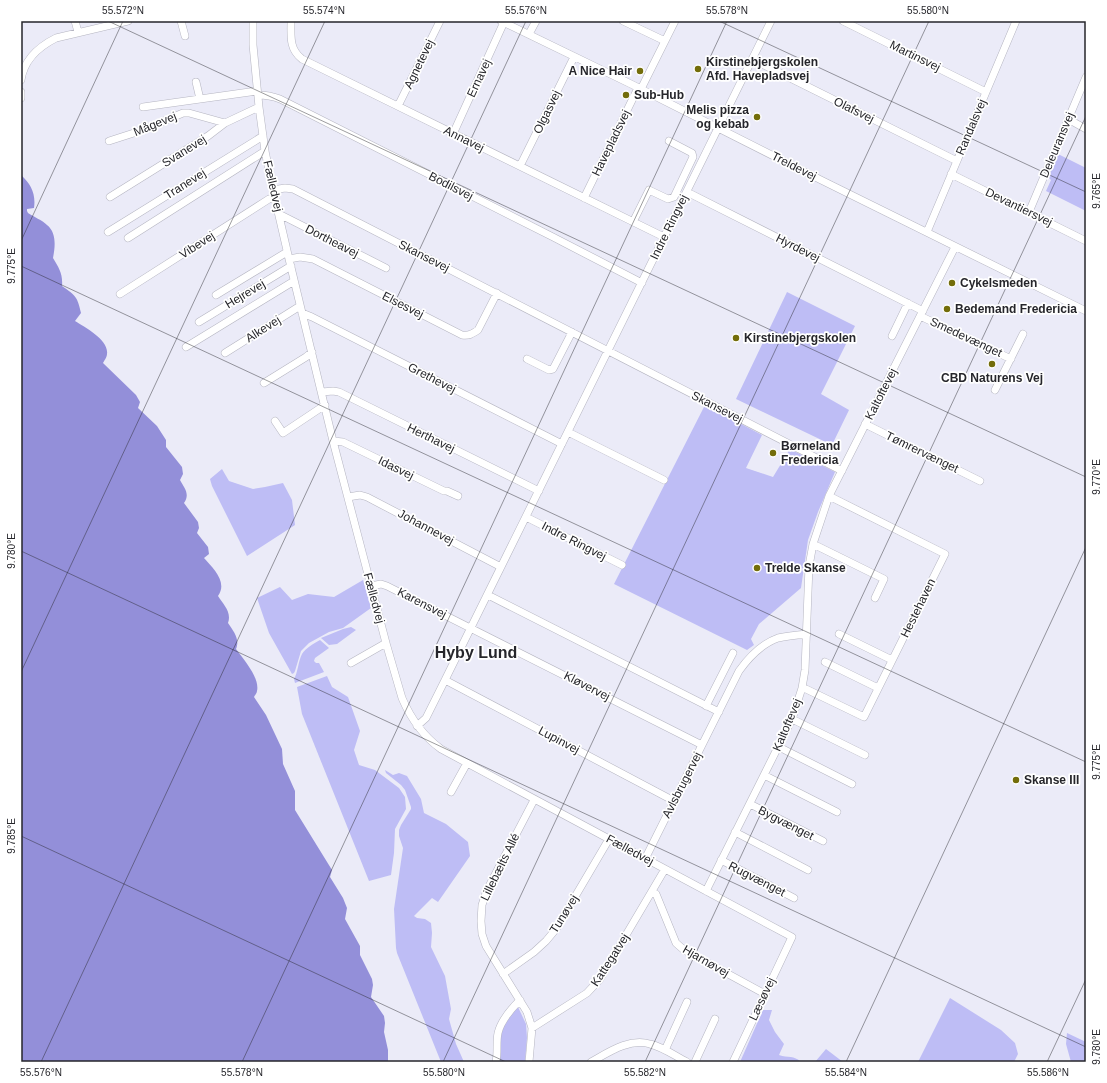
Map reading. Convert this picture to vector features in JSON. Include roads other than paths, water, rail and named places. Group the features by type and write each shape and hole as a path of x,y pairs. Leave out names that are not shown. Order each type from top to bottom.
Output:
{"street":[{"path":"75,21 78,32"},
{"path":"21,80 26,64 36,56 47,42 78,32 128,21"},
{"path":"181,21 185,36"},
{"name":"Fælledvej","path":"252,21 257,93 265,151 273,190 333,441 386,643 402,698 408,711 417,726 433,744 441,750 792,937"},
{"name":"Annavej","path":"291,21 293,50 302,59 664,237"},
{"name":"Agnetevej","path":"398,106 440,21"},
{"name":"Treldevej","path":"503,21 1086,311"},
{"name":"Ernavej","path":"453,134 503,21"},
{"path":"529,34 536,21"},
{"path":"623,21 665,41"},
{"name":"Havepladsvej","path":"584,198 675,21"},
{"name":"Indre Ringvej","path":"417,726 426,718 488,595 771,21"},
{"name":"Martinsvej","path":"843,21 986,92"},
{"name":"Randalsvej","path":"927,232 1016,21"},
{"name":"Olgasvej","path":"520,166 574,57"},
{"name":"Olafsvej","path":"752,59 957,161"},
{"name":"Deleuransvej","path":"1029,212 1086,77"},
{"path":"196,82 200,99"},
{"path":"21,92 21,98"},
{"path":"143,107 257,93"},
{"name":"Bodilsvej","path":"257,93 280,99 642,283"},
{"name":"Svanevej","path":"110,197 201,140 225,123 259,107"},
{"name":"Mågevej","path":"109,142 183,113 189,113 225,123"},
{"path":"1068,120 1086,129"},
{"name":"Tranevej","path":"108,232 263,136"},
{"path":"633,222 649,190 668,199 674,197 693,157 692,153 669,141"},
{"path":"128,238 265,151"},
{"name":"Devantiersvej","path":"951,174 1086,240"},
{"name":"Skansevej","path":"273,190 285,188 293,189 842,471"},
{"name":"Hyrdevej","path":"687,192 908,303 922,313"},
{"name":"Vibevej","path":"120,294 269,199 276,198"},
{"name":"Dortheavej","path":"279,214 386,268"},
{"name":"Kaltoftevej","path":"706,891 779,747 792,719 802,688 805,670 810,566 814,544 829,496 955,247"},
{"name":"Elsesvej","path":"289,259 300,257 313,260 462,335 468,336 478,330 497,293"},
{"path":"216,295 289,259"},
{"name":"Hejrevej","path":"199,322 289,259"},
{"path":"186,347 294,281"},
{"path":"892,336 908,303"},
{"name":"Alkevej","path":"225,353 301,310"},
{"name":"Grethevej","path":"301,310 312,317 562,444"},
{"name":"Smedevænget","path":"922,313 1011,359"},
{"path":"528,359 549,370 553,369 572,332"},
{"name":"Smedevænget","path":"996,390 1023,334"},
{"path":"264,383 312,352"},
{"name":"Herthavej","path":"322,392 339,392 539,491"},
{"path":"275,421 283,433 325,405"},
{"name":"Tømrervænget","path":"865,424 980,481"},
{"path":"568,432 664,480"},
{"name":"Idasvej","path":"333,441 343,442 444,491 448,491 458,496"},
{"name":"Johannevej","path":"348,497 360,495 367,497 501,567"},
{"name":"Hestehaven","path":"802,688 806,688 864,717 945,554 829,496"},
{"name":"Indre Ringvej","path":"526,517 622,565"},
{"path":"814,544 884,579 875,598"},
{"name":"Karensvej","path":"371,586 381,584 387,586 471,628"},
{"path":"488,595 719,712"},
{"name":"Kløvervej","path":"471,628 702,745"},
{"name":"Avlsbrugervej","path":"645,859 739,671 752,654 767,643 777,639 807,634"},
{"path":"839,634 892,660"},
{"path":"351,663 386,643"},
{"path":"706,706 733,653"},
{"path":"825,662 878,688"},
{"name":"Lupinvej","path":"445,680 674,801"},
{"path":"792,719 865,756"},
{"path":"779,747 852,784"},
{"path":"451,792 467,763"},
{"path":"764,775 837,812"},
{"name":"Lillebælts Allé","path":"529,1062 532,1028 527,1012 486,946 482,934 481,920 482,905 487,890 534,800"},
{"name":"Bygvænget","path":"750,804 823,841"},
{"path":"736,832 808,870"},
{"name":"Tunøvej","path":"503,974 534,952 546,941 556,928 609,839"},
{"name":"Rugvænget","path":"721,860 794,898"},
{"name":"Kattegatvej","path":"532,1028 587,993 600,979 665,869"},
{"name":"Hjarnøvej","path":"652,892 656,894 676,943 684,950 765,994"},
{"name":"Læsøvej","path":"733,1062 792,937"},
{"path":"496,1062 498,1033 501,1024 511,1009 520,1000"},
{"path":"665,1050 687,1002"},
{"path":"695,1062 715,1019"},
{"path":"591,1062 617,1047 639,1043 650,1044 665,1050 674,1059 687,1062"}],"place":[{"name":"Kirstinebjergskolen Afd. Havepladsvej","path":"698,69"},
{"name":"A Nice Hair","path":"640,71"},
{"name":"Sub-Hub","path":"626,95"},
{"name":"Melis pizza og kebab","path":"757,117"},
{"name":"Cykelsmeden","path":"952,283"},
{"name":"Bedemand Fredericia","path":"947,309"},
{"name":"Kirstinebjergskolen","path":"736,338"},
{"name":"CBD Naturens Vej","path":"992,364"},
{"name":"Børneland Fredericia","path":"773,453"},
{"name":"Trelde Skanse","path":"757,568"},
{"name":"Skanse III","path":"1016,780"}],"district":[{"name":"Hyby Lund","path":"476,652"}]}
